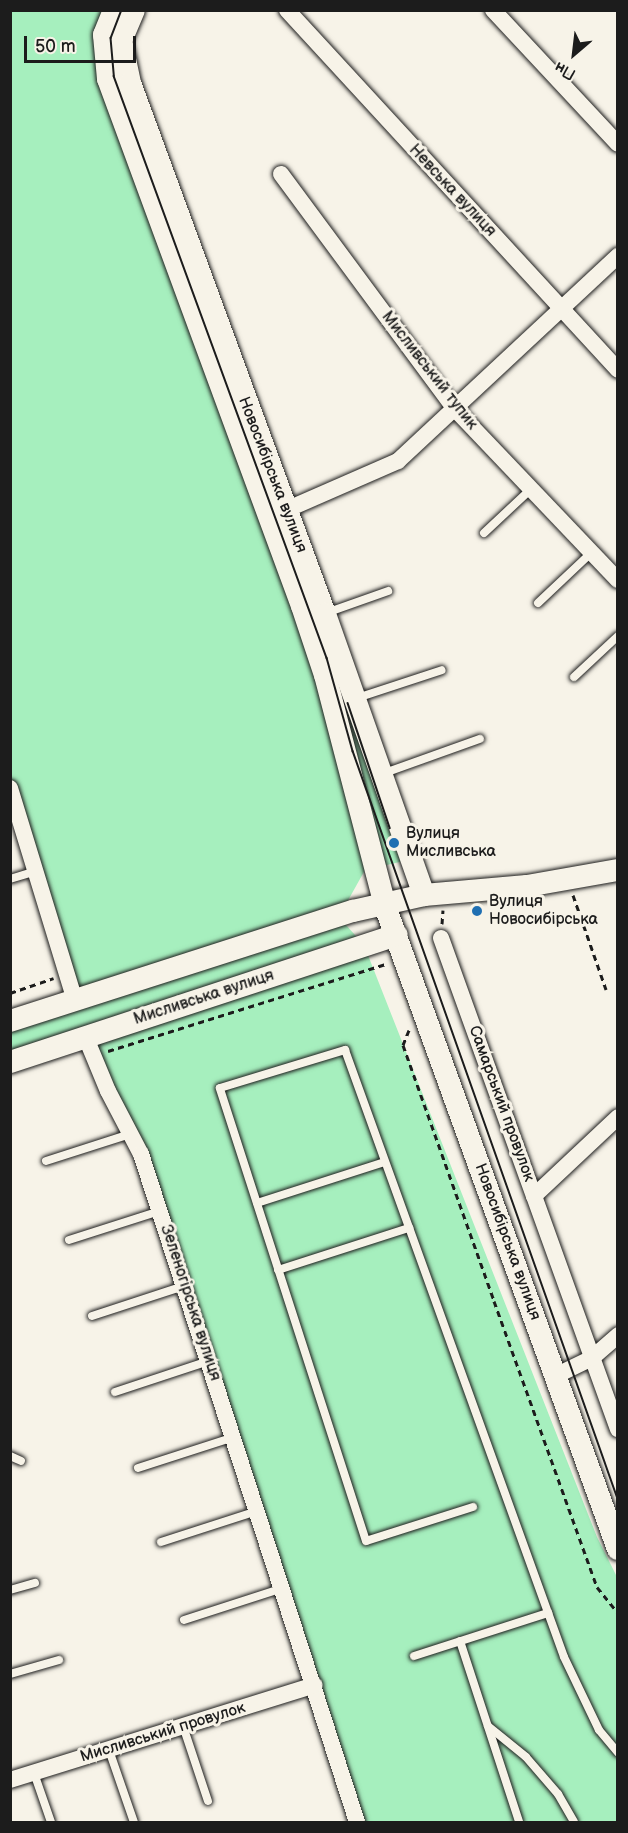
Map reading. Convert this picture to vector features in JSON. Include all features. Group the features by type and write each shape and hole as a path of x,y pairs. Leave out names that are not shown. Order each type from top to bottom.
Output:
{"main road":[{"name":"Новосибірська вулиця","path":"114,10 104,35 108,79 302,606 325,675 385,906 618,1549"},
{"name":"Новосибірська вулиця","path":"134,10 121,40 130,83 325,614 423,895"},
{"path":"353,781 381,774"},
{"path":"10,1020 355,910 385,906 423,895 527,886 618,870"},
{"path":"355,910 378,881"},
{"path":"397,935 423,895"},
{"name":"Мисливська вулиця","path":"10,1062 94,1043 397,935"},
{"name":"Зеленогірська вулиця","path":"75,1000 94,1043"}],"street":[{"name":"Невська вулиця","path":"287,10 618,370"},
{"path":"494,10 618,144"},
{"name":"Мисливський тупик","path":"281,174 455,409 618,580"},
{"path":"286,510 386,470 455,409 618,256"},
{"name":"Зеленогірська вулиця","path":"11,792 75,1000"},
{"name":"Самарський провулок","path":"441,938 534,1196 618,1117"},
{"name":"Зеленогірська вулиця","path":"94,1043 130,1134 141,1154 315,1685 357,1822"},
{"path":"534,1196 618,1429"},
{"path":"555,1376 592,1358 618,1335"},
{"name":"Мисливський провулок","path":"10,1780 315,1685"}],"lane":[{"path":"484,533 531,489"},
{"path":"538,603 591,553"},
{"path":"325,614 388,591"},
{"path":"574,677 618,636"},
{"path":"355,698 442,670"},
{"path":"381,774 480,739"},
{"path":"10,879 36,871"},
{"path":"473,1507 366,1541 220,1088 345,1050 564,1657 599,1730 618,1752"},
{"path":"45,1161 130,1134"},
{"path":"257,1203 385,1162"},
{"path":"69,1240 160,1211"},
{"path":"278,1270 409,1228"},
{"path":"92,1316 184,1286"},
{"path":"115,1392 209,1361"},
{"path":"138,1468 234,1437"},
{"path":"10,1456 21,1461"},
{"path":"161,1542 258,1511"},
{"path":"10,1590 35,1583"},
{"path":"184,1620 283,1588"},
{"path":"414,1656 548,1613"},
{"path":"460,1641 519,1822"},
{"path":"10,1674 58,1660"},
{"path":"183,1726 208,1801"},
{"path":"488,1726 526,1757 558,1794 574,1822"},
{"path":"109,1750 134,1822"},
{"path":"34,1773 51,1822"}],"path":[{"path":"573,893 606,989"},
{"path":"384,957 390,975"},
{"path":"94,1043 109,1052 386,964"},
{"path":"10,993 60,976"},
{"path":"410,1028 403,1045 494,1301 597,1587 618,1613"}],"green space":[{"path":"11,11 141,11 122,55 417,858 365,870 346,904 346,925 364,945 597,1537 617,1577 617,1822 357,1822 141,1154 86,1038 11,1062 10,1021 74,1000 11,788"}],"tram line":[{"path":"122,10 111,38 114,76 327,658 353,751 618,1499"},
{"path":"348,703 390,828"}],"place":[{"name":"Вулиця Мисливська","path":"394,843"},
{"name":"Вулиця Новосибірська","path":"477,911"}]}
